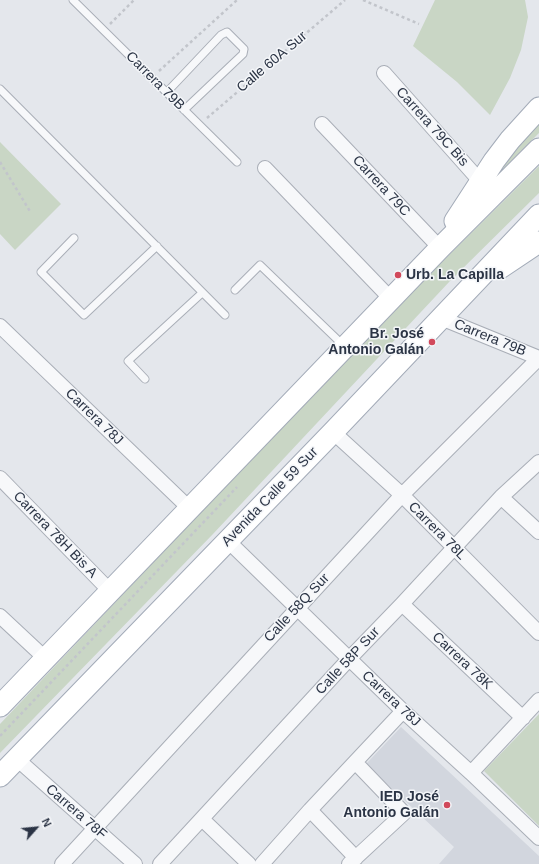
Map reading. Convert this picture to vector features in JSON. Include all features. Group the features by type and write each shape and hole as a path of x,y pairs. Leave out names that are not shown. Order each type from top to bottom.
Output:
{"main road":[{"path":"440,248 480,181 510,140 539,108"},
{"path":"0,706 345,346 539,149"},
{"name":"Avenida Calle 59 Sur","path":"0,776 333,432 539,215"},
{"path":"468,290 539,242"}],"street":[{"name":"Carrera 79C Bis","path":"384,73 480,181"},
{"name":"Carrera 79C","path":"322,124 440,248"},
{"path":"265,168 391,299"},
{"name":"Carrera 79B","path":"441,318 539,358"},
{"name":"Carrera 78J","path":"0,326 189,508"},
{"name":"Calle 58Q Sur","path":"62,864 402,495 539,358"},
{"name":"Carrera 78L","path":"333,432 402,495 539,633"},
{"name":"Calle 58P Sur","path":"160,864 501,497 539,462"},
{"name":"Carrera 78H Bis A","path":"2,485 110,591"},
{"path":"501,497 539,532"},
{"name":"Carrera 78J","path":"227,540 403,711 539,838"},
{"name":"Carrera 78K","path":"402,604 523,718"},
{"path":"0,616 46,659"},
{"path":"471,773 539,700"},
{"path":"262,864 310,810 403,711"},
{"name":"Carrera 78F","path":"17,759 135,864"},
{"path":"310,810 352,861 404,813 355,762"},
{"path":"202,820 249,864"}],"lane":[{"name":"Carrera 79B","path":"73,0 237,162"},
{"path":"167,92 221,35 227,32 244,49 243,54 184,110"},
{"path":"0,89 225,315"},
{"path":"74,238 41,272 84,315 157,246"},
{"path":"235,290 260,265 345,346"},
{"path":"145,379 128,361 202,293"}],"path":[{"path":"103,30 134,0"},
{"path":"152,78 237,0"},
{"name":"Calle 60A Sur","path":"199,124 345,0"},
{"path":"363,0 419,24"},
{"path":"0,162 31,213"}],"shaded area":[{"name":"IED José Antonio Galán","path":"401,727 539,856 539,864 439,864 454,847 366,764"}],"green space":[{"path":"435,0 525,0 528,17 521,50 510,78 490,115 457,82 413,46"},
{"path":"539,118 539,133 493,179"},
{"path":"0,142 61,204 15,250 0,234"},
{"path":"539,166 539,193 450,281 213,534 0,753 0,724 199,514 438,266"},
{"path":"539,714 539,826 484,771"}],"place":[{"name":"Urb. La Capilla","path":"398,275"},
{"name":"Br. José Antonio Galán","path":"432,342"},
{"name":"IED José Antonio Galán","path":"447,805"}]}
